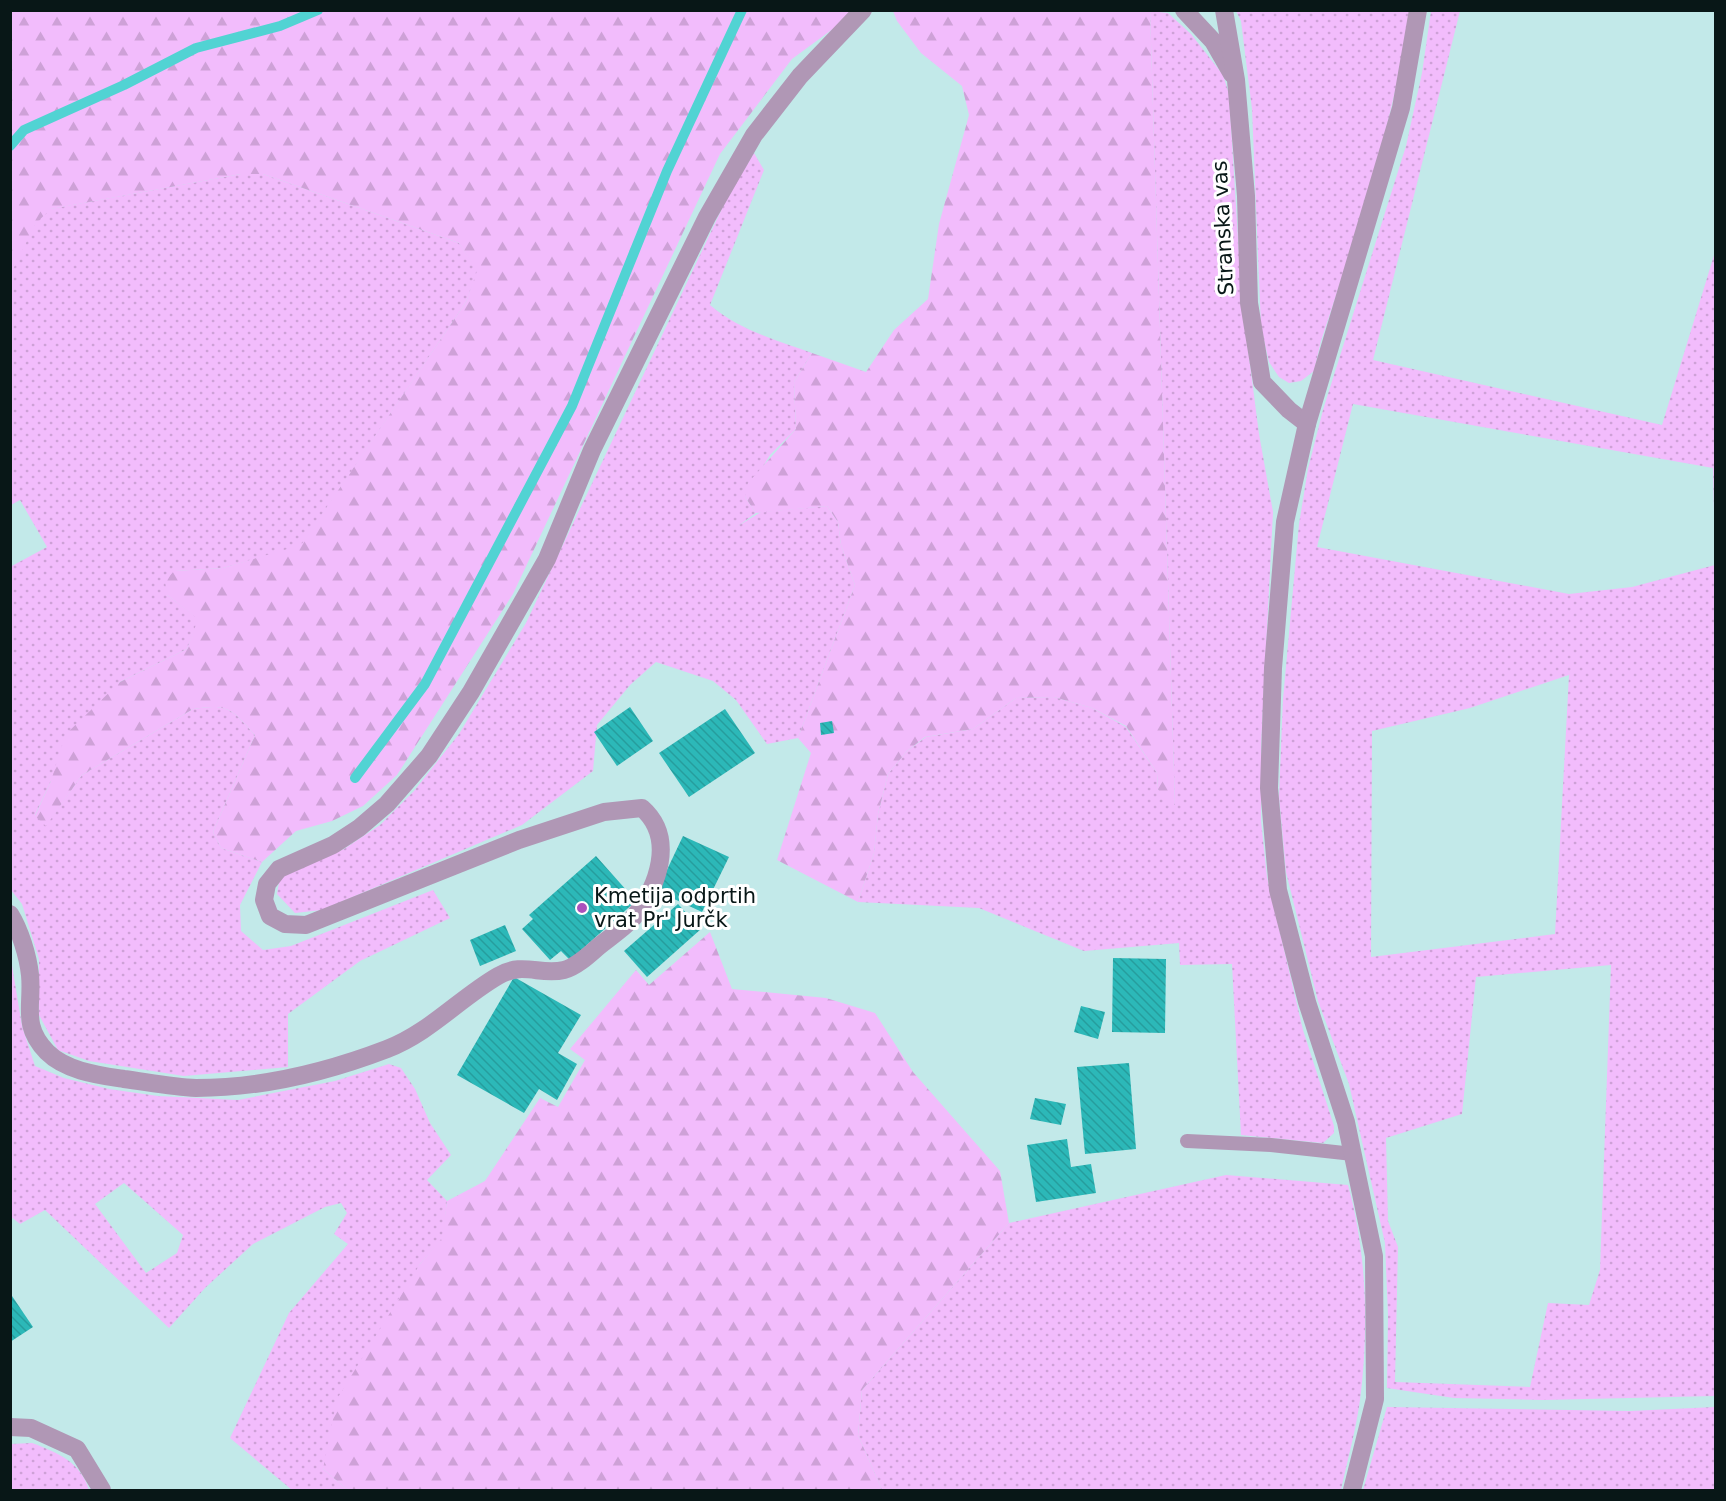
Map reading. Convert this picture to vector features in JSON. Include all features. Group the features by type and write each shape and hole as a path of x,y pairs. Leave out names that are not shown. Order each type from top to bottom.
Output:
{"street":[{"path":"10,914 30,975 28,1012 35,1034 48,1052 65,1064 97,1075 195,1088 252,1085 299,1076 388,1048 419,1032 499,975 522,967 565,970 585,958 632,919 649,895 661,861 661,839 655,819 642,808 604,812 519,840 306,925 285,924 270,916 264,900 267,884 279,869 333,845 359,828 394,797 429,756 471,692 547,559 597,439 707,217 753,135 807,68 863,10"},
{"path":"1184,10 1213,41 1236,80"},
{"name":"Stranska vas","path":"1224,10 1236,80 1246,196 1249,303 1262,382 1289,410 1307,424"},
{"path":"1352,1491 1375,1399 1374,1256 1353,1154 1307,1002 1278,890 1269,788 1273,668 1285,522 1307,424 1401,108 1418,10"},
{"path":"10,1427 31,1428 77,1449 102,1491"}],"lane":[{"path":"1187,1141 1270,1145 1353,1154"}],"green space":[{"path":"11,11 850,11 841,23 792,59 720,154 513,594 397,775 363,806 332,821 296,831 262,862 221,848 213,832 255,735 235,714 223,708 193,709 82,775 46,826 35,816 51,781 65,735 120,682 187,649 198,619 167,595 165,581 174,571 223,568 301,545 466,302 477,271 459,243 263,174 241,174 51,209 36,223 11,273"},
{"path":"893,11 1150,11 1175,805 1165,802 1158,789 1157,773 1126,726 1092,708 1054,697 1016,698 973,729 925,737 907,751 888,774 878,814 874,853 858,902 777,860 811,753 798,738 855,585 841,545 838,522 827,506 756,513 745,497 748,483 796,429 794,382 812,353 866,372 894,330 928,299 939,224 969,115 962,86 921,53 897,21"},
{"path":"1150,11 1168,13 1191,34 1223,75 1229,94 1242,303 1259,434 1273,512 1261,746 1261,821 1267,877 1303,1030 1334,1126 1334,1133 1323,1143 1241,1135 1232,964 1180,965 1179,943 1084,951 979,908 858,902 874,853 878,814 888,774 907,751 926,737 973,729 1016,698 1054,697 1092,708 1126,727 1157,773 1158,789 1175,805"},
{"path":"1236,11 1410,11 1404,54 1387,125 1355,238 1321,341 1314,371 1301,381 1289,383 1279,377 1269,362 1261,327 1252,109 1241,21"},
{"path":"1431,11 1460,11 1373,360 1662,425 1715,252 1715,556 1713,468 1353,404 1317,547 1569,594 1632,587 1715,565 1715,1396 1543,1400 1454,1398 1387,1388 1388,1315 1385,1243 1349,1084 1318,1001 1286,872 1279,796 1283,699 1299,524 1308,469 1323,410 1406,146 1422,73","holes":["1569,675 1555,934 1371,957 1372,731 1470,708","1611,965 1600,1270 1589,1305 1548,1303 1530,1387 1395,1382 1398,1247 1388,1221 1386,1138 1462,1114 1476,977"]},
{"path":"754,153 764,170 710,305 746,328 812,353 794,382 796,429 770,455 745,497 756,513 738,526 761,512 827,506 838,522 841,545 855,585 798,738 767,744 736,700 713,681 656,662 630,685 597,725 593,771 522,825 322,910 295,913 277,894 280,877 344,849 380,825 414,791 459,734 526,623 727,198"},
{"path":"241,174 263,174 459,243 478,271 466,302 301,546 223,568 175,571 167,595 199,619 187,649 120,682 51,781 35,815 46,825 82,775 193,709 223,708 235,714 255,735 213,832 221,848 262,862 240,905 241,931 263,950 291,946 433,890 450,918 360,961 288,1014 288,1067 184,1076 89,1061 58,1050 39,1015 39,959 22,904 11,890 10,567 47,547 20,500 11,505 10,273 36,222 50,209"},
{"path":"710,932 732,989 826,998 875,1013 913,1072 1000,1171 1009,1223 862,1390 858,1435 882,1490 348,1490 323,1469 337,1399 420,1264 442,1238 447,1201 485,1181 540,1098 558,1107 585,1060 570,1049 636,970 649,985"},
{"path":"10,953 22,1026 35,1066 64,1078 109,1089 158,1096 238,1100 335,1081 389,1064 401,1068 415,1089 430,1123 451,1155 427,1180 447,1201 443,1238 420,1264 323,1469 348,1490 292,1490 230,1438 289,1313 348,1244 334,1234 347,1213 341,1203 325,1207 253,1244 205,1288 169,1328 45,1210 20,1224 10,1216","holes":["124,1183 183,1235 177,1253 146,1273 95,1204"]},
{"path":"1226,1175 1348,1185 1363,1264 1365,1346 1358,1411 1341,1490 882,1490 858,1435 862,1390 1009,1223"},
{"path":"1387,1407 1630,1411 1715,1407 1715,1490 1363,1490"},
{"path":"32,1443 60,1455 74,1465 89,1490 11,1490 11,1444"}],"building":[{"path":"630,707 653,741 617,766 594,732"},
{"path":"725,709 755,753 689,797 659,753"},
{"path":"832,721 834,733 821,735 820,723"},
{"path":"683,836 729,857 702,912 657,891"},
{"name":"Kmetija odprtih vrat Pr' Jurčk","path":"596,856 636,901 570,960 561,951 550,960 522,929 533,919 529,915"},
{"path":"678,904 701,929 647,977 624,951"},
{"path":"505,925 516,951 480,966 470,940"},
{"path":"1113,958 1166,959 1165,1033 1112,1032"},
{"path":"514,977 581,1015 558,1053 577,1064 557,1100 539,1089 524,1113 457,1075"},
{"path":"1081,1006 1105,1012 1098,1039 1074,1032"},
{"path":"1129,1063 1136,1149 1085,1154 1077,1067"},
{"path":"1035,1098 1066,1104 1061,1125 1030,1119"},
{"path":"1067,1139 1071,1167 1091,1164 1096,1193 1036,1202 1027,1145"},
{"path":"10,1293 33,1327 10,1342"}],"waterway":[{"path":"10,146 24,130 124,85 196,48 280,26 318,10"},
{"path":"355,778 425,684 572,406 667,171 742,10"}],"place":[{"name":"Kmetija odprtih vrat Pr' Jurčk","path":"582,908"}]}
